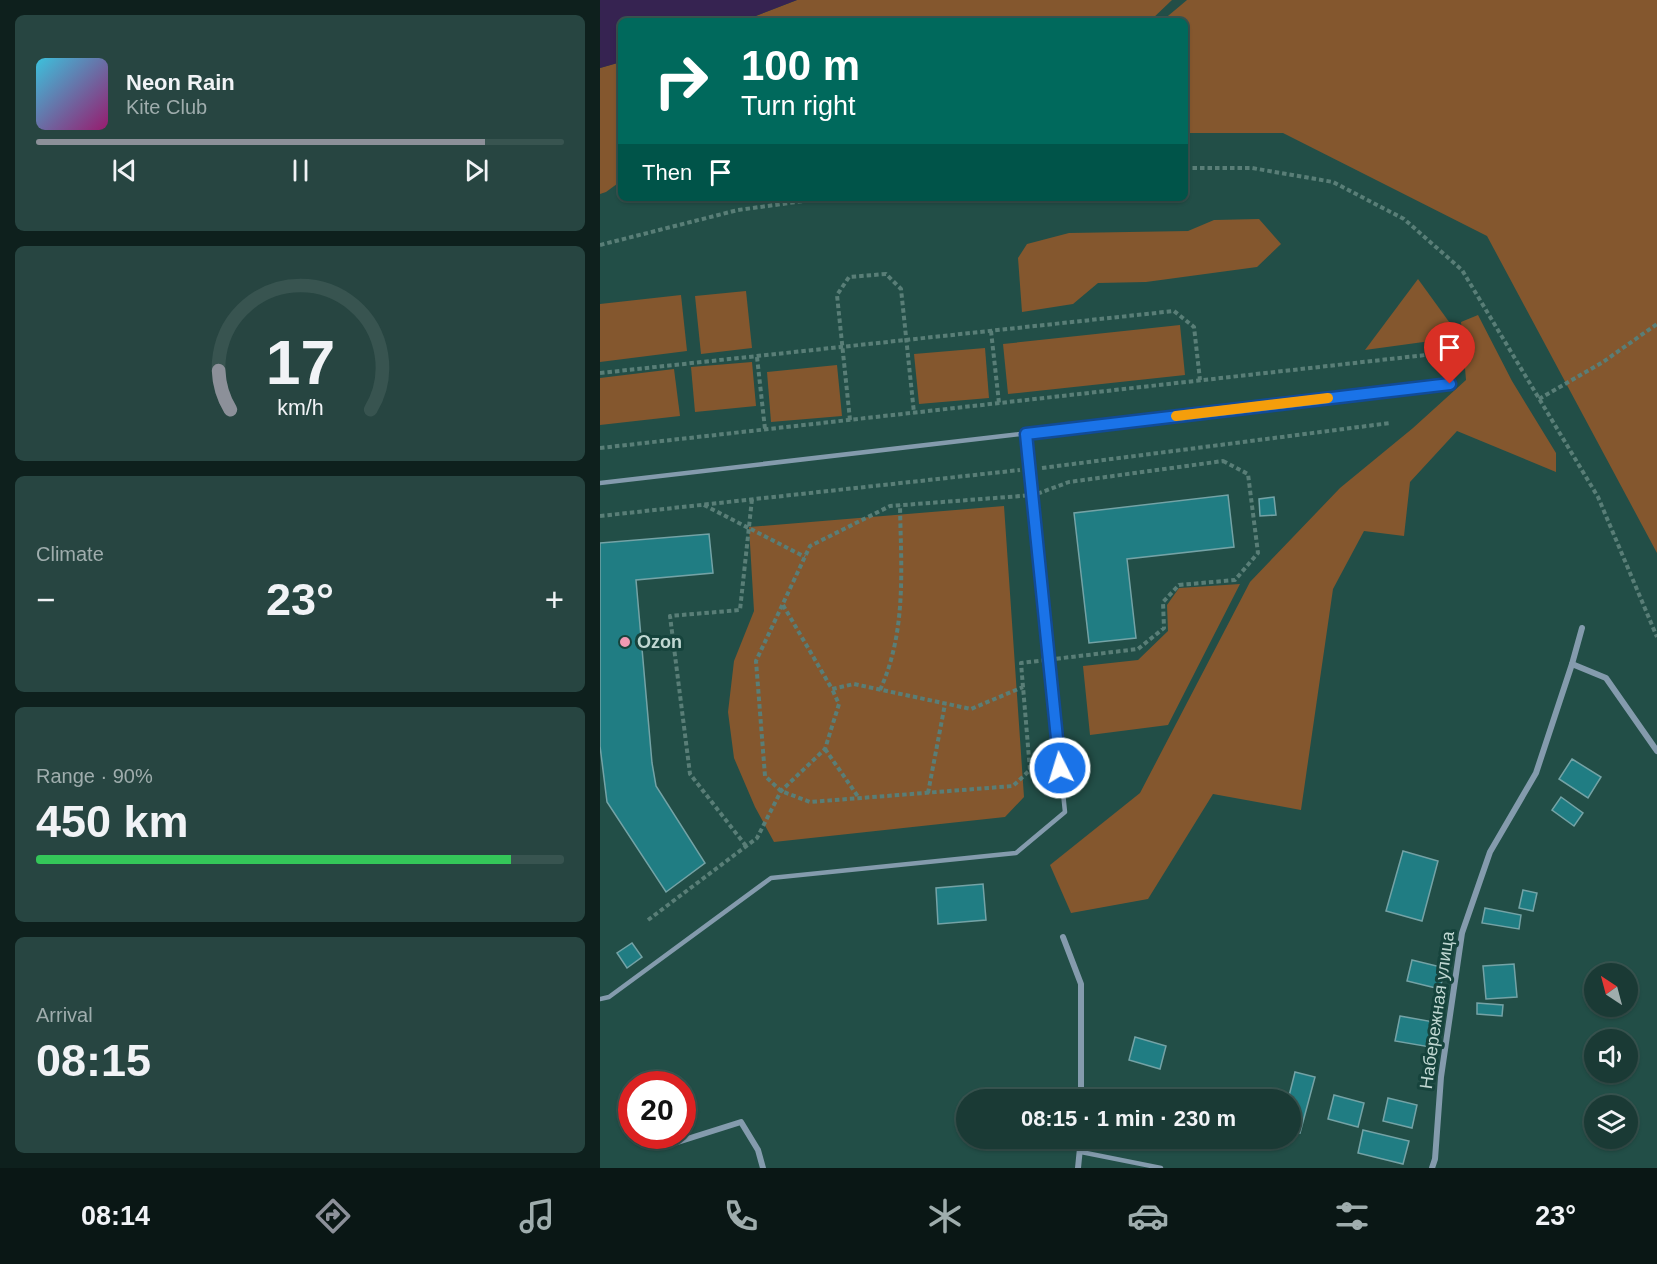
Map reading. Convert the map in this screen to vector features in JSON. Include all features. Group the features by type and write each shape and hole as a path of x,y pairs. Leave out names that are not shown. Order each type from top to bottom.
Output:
{"street":[{"name":"Набережная улица","path":"1432,1168 1435,1159 1441,1077 1462,933 1490,852 1536,773 1582,628"},
{"path":"1572,664 1606,678 1657,751"},
{"path":"1063,937 1082,984 1081,1089"},
{"path":"696,1136 741,1122 758,1150 763,1168"},
{"path":"1078,1168 1081,1152"}],"lane":[{"path":"600,483 1450,384"},
{"path":"600,999 609,997 771,878 1016,853 1065,812 1026,434"},
{"path":"1081,1152 1161,1168"}],"path":[{"path":"1188,168 1252,168 1333,182 1404,219 1462,270 1598,497 1657,637"},
{"path":"600,245 738,210 804,201"},
{"path":"850,420 837,295 849,277 886,274 901,289 914,413"},
{"path":"600,373 1174,312 1194,327 1200,381"},
{"path":"1539,399 1603,362 1657,324"},
{"path":"991,331 999,403"},
{"path":"600,448 1461,351"},
{"path":"757,357 765,429"},
{"path":"600,516 1030,469 1390,423"},
{"path":"1223,461 1248,474 1258,554 1235,580 1179,585 1163,602 1164,628 1138,650 1021,663 1030,770 1013,786 810,802 781,791 765,776 756,661 810,546 890,506 1034,495 1069,482 1223,461"},
{"path":"746,846 690,774 670,616 740,610 752,499"},
{"path":"703,505 805,557"},
{"path":"880,690 891,667 902,605 900,505"},
{"path":"648,920 757,838 781,791 825,749 839,705 783,604"},
{"path":"832,689 854,684 971,710 1023,687"},
{"path":"928,793 945,704"},
{"path":"825,749 859,798"}],"shaded area":[{"path":"600,0 797,0 751,18 618,18 618,63 600,68"},
{"path":"797,0 1172,0 1153,18 751,18"},
{"path":"1187,0 1657,0 1657,553 1487,236 1283,133 1188,133 1188,18 1166,18"},
{"path":"618,63 618,183 600,194 600,68"},
{"path":"1259,219 1281,244 1257,267 1146,282 1098,283 1073,304 1022,312 1018,258 1027,244 1069,233 1188,231 1214,220"},
{"path":"1418,279 1460,337 1365,350"},
{"path":"746,291 752,348 701,354 695,296"},
{"path":"681,295 687,351 600,362 600,304"},
{"path":"1478,315 1512,381 1556,453 1556,472 1457,431 1410,482 1404,536 1364,531 1333,589 1301,810 1213,794 1148,899 1071,913 1050,865 1140,793 1250,582 1340,488 1413,428 1466,380 1461,322"},
{"path":"1180,325 1185,375 1008,394 1003,344"},
{"path":"985,348 989,398 919,404 914,354"},
{"path":"752,362 756,406 695,412 691,367"},
{"path":"837,365 842,416 771,422 767,372"},
{"path":"674,369 680,416 600,425 600,378"},
{"path":"1004,506 1024,797 1005,817 774,842 755,807 734,758 728,712 734,661 754,611 749,527"},
{"path":"1240,584 1168,725 1090,735 1083,666 1138,660 1168,631 1167,605 1179,588"}],"building":[{"path":"1228,495 1234,547 1127,559 1136,638 1089,643 1074,513"},
{"path":"1274,497 1276,515 1260,516 1259,499"},
{"path":"709,534 713,573 636,580 656,786 705,863 666,892 607,802 600,746 600,543"},
{"path":"1572,759 1601,777 1588,798 1559,779"},
{"path":"1561,797 1583,813 1574,826 1552,810"},
{"path":"1403,851 1438,861 1422,921 1386,911"},
{"path":"983,884 986,920 938,924 936,888"},
{"path":"1523,890 1537,893 1533,911 1519,908"},
{"path":"1485,908 1521,915 1519,929 1482,923"},
{"path":"632,943 642,957 627,968 617,953"},
{"path":"1412,960 1445,968 1440,989 1407,981"},
{"path":"1514,964 1517,997 1486,999 1483,966"},
{"path":"1477,1003 1503,1005 1502,1016 1477,1014"},
{"path":"1400,1016 1434,1022 1430,1047 1395,1041"},
{"path":"1135,1037 1166,1046 1160,1069 1129,1060"},
{"path":"1295,1072 1315,1077 1301,1129 1301,1089 1291,1089"},
{"path":"1334,1095 1364,1103 1358,1127 1328,1119"},
{"path":"1388,1098 1417,1105 1412,1128 1383,1121"},
{"path":"1363,1130 1409,1141 1403,1164 1358,1153"}],"slow traffic":[{"path":"1176,416 1328,398"}],"place":[{"name":"Ozon","path":"625,642"}],"route":[{"path":"1060,768 1026,434 1450,384"}]}
